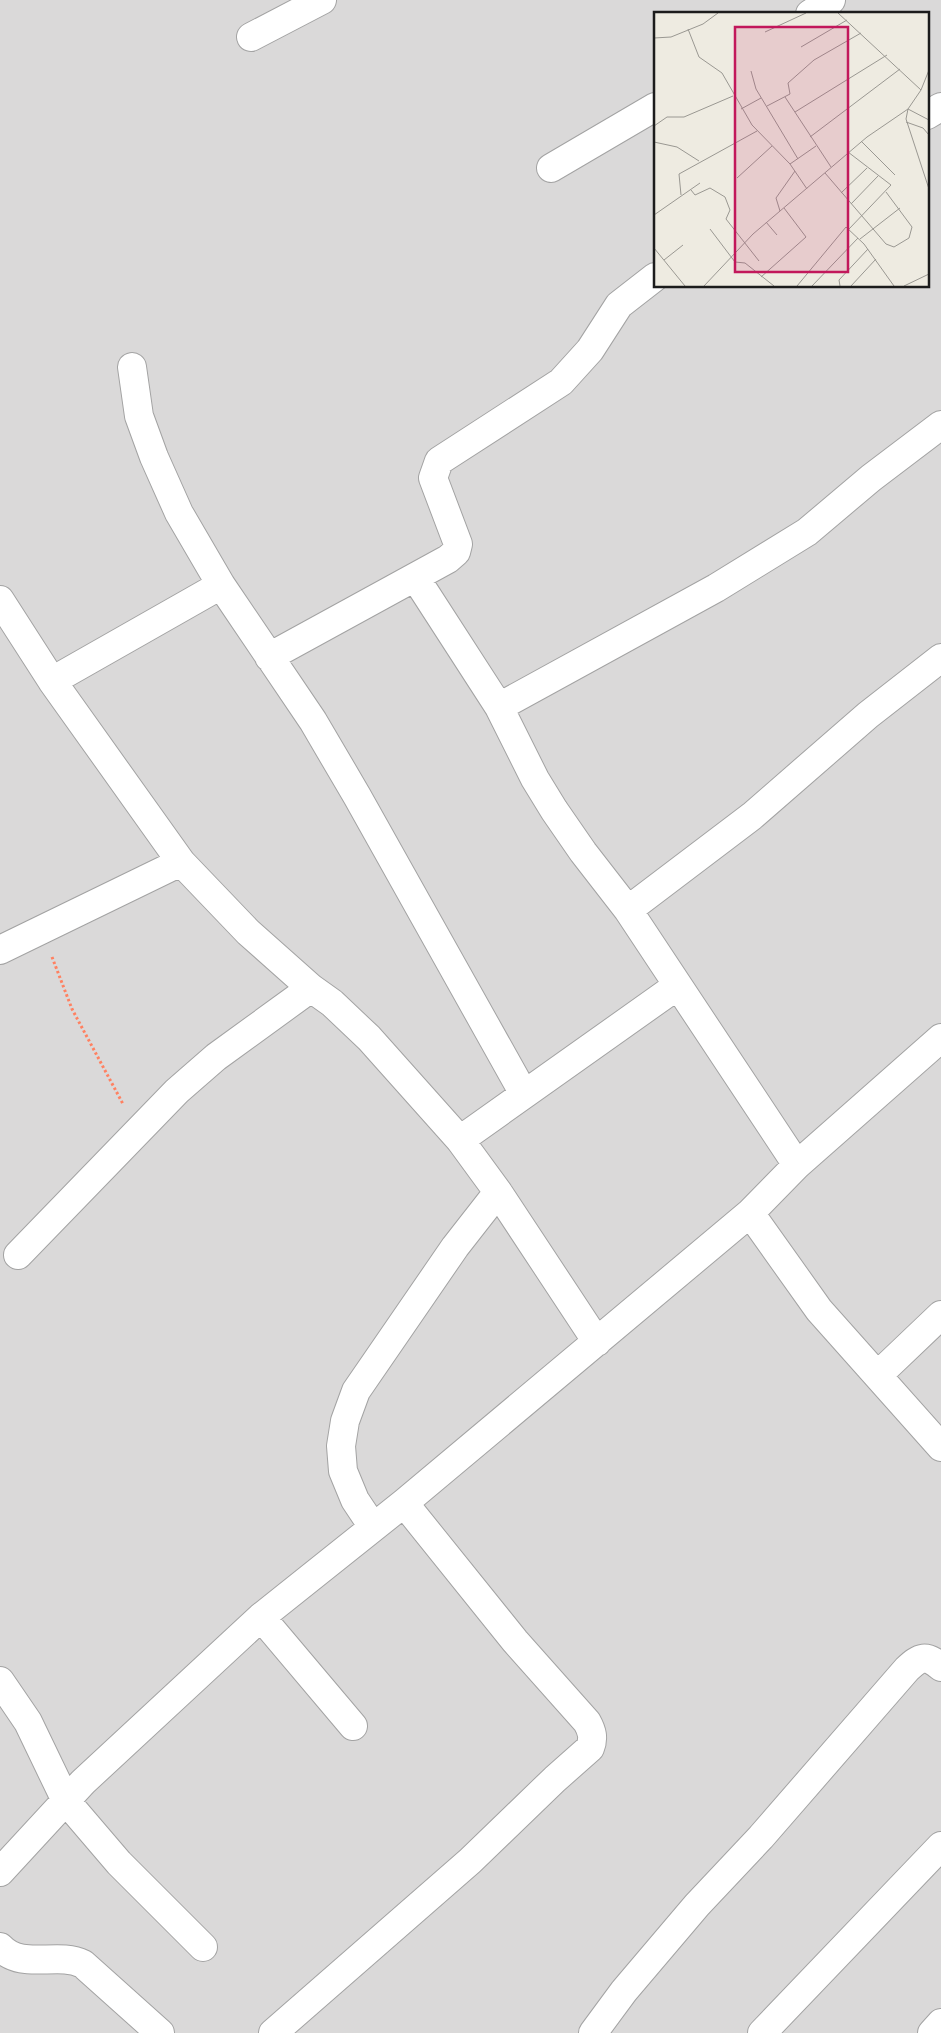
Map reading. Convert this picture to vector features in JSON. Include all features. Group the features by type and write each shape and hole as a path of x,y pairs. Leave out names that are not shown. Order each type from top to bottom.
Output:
{"street":[{"path":"251,37 322,0"},
{"path":"813,12 831,0"},
{"path":"928,114 941,107"},
{"path":"551,168 654,108"},
{"path":"269,656 448,559 456,552 458,544 433,478 439,462 561,382 590,350 619,305 654,278"},
{"path":"132,367 139,416 154,457 179,513 221,585 313,721 524,1094"},
{"path":"499,707 716,588 807,532 871,478 941,426"},
{"path":"415,577 499,707 535,779 554,810 583,852 628,910 797,1165"},
{"path":"52,681 221,585"},
{"path":"0,600 52,681 181,862 248,932 311,988 332,1003 369,1038 460,1140 498,1192 597,1342"},
{"path":"628,910 752,816 868,715 941,658"},
{"path":"0,950 181,862"},
{"path":"460,1140 677,986"},
{"path":"18,1255 177,1091 216,1057 311,988"},
{"path":"0,1872 66,1801 139,1729 261,1616 404,1503 750,1213 797,1165 941,1038"},
{"path":"373,1527 355,1500 343,1471 341,1446 348,1414 356,1391 455,1247 498,1192"},
{"path":"750,1213 819,1310 941,1446"},
{"path":"878,1375 941,1315"},
{"path":"273,2033 470,1861 590,1748 593,1742 591,1730 587,1722 515,1641 404,1503"},
{"path":"261,1616 353,1726"},
{"path":"593,2033 624,1991 697,1905 761,1837 907,1669 919,1658 924,1658 941,1667"},
{"path":"0,1681 28,1722 66,1801 119,1863 203,1947"},
{"path":"762,2033 941,1846"},
{"path":"0,1947 5,1952 19,1958 45,1960 69,1958 83,1964 160,2033"},
{"path":"932,2033 941,2023"}],"path":[{"path":"41,931 72,1009 108,1078 139,1130"}],"shaded area":[{"path":"0,0 941,0 941,2033 0,2033"}]}
